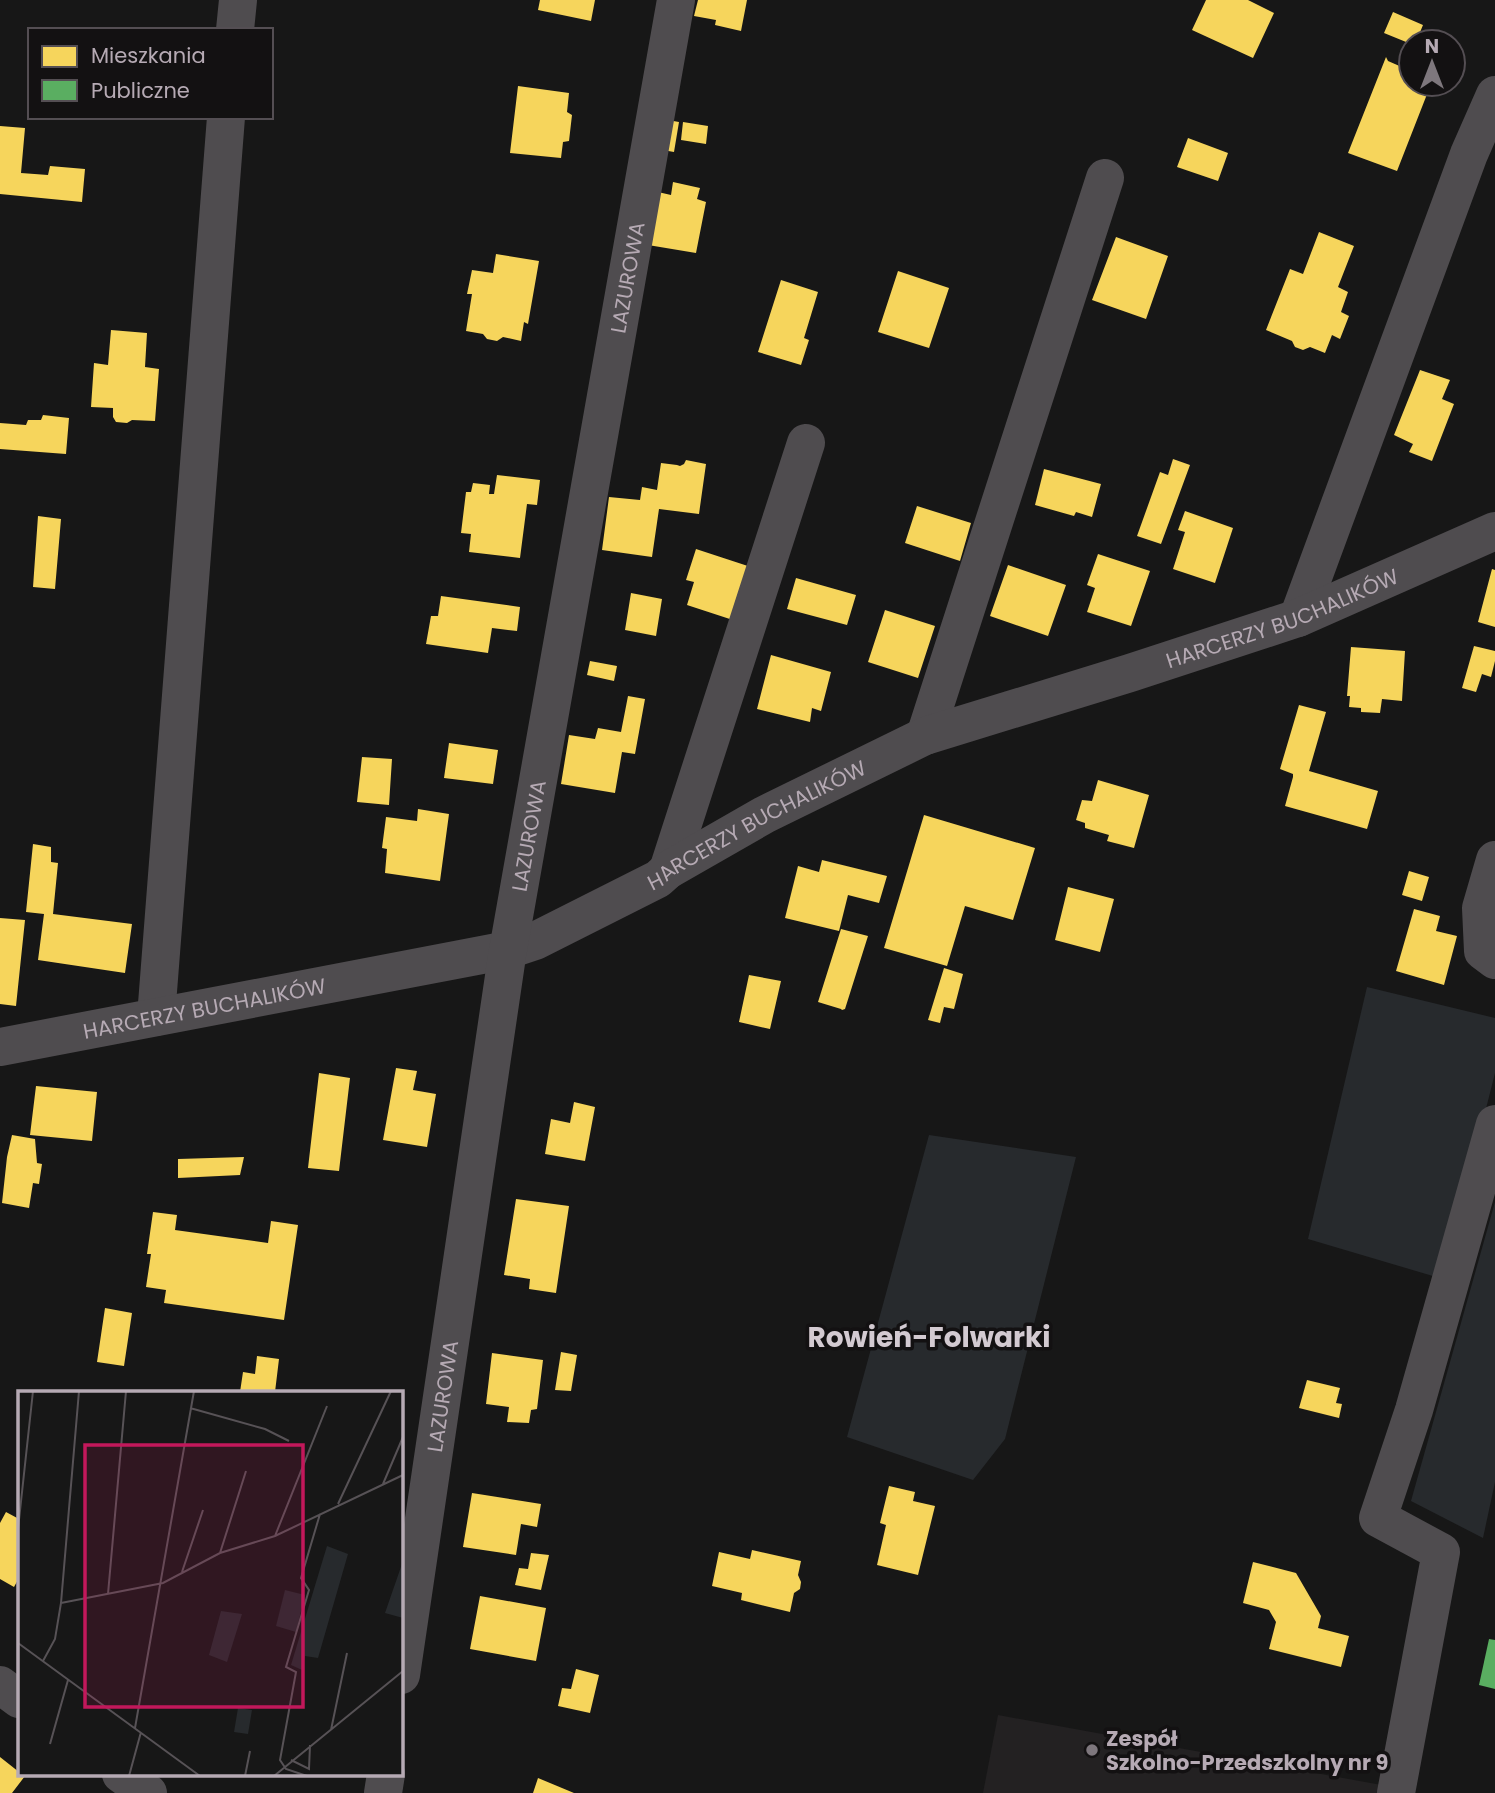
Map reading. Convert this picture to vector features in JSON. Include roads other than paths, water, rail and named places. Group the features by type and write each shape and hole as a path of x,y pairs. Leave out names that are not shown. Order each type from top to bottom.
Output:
{"street":[{"path":"235,28 238,0"},
{"name":"LAZUROWA","path":"402,1668 508,950 676,0"},
{"path":"1298,618 1469,154 1495,95"},
{"path":"156,1017 226,119"},
{"path":"925,736 1105,178"},
{"path":"668,870 806,443"},
{"name":"HARCERZY BUCHALIKÓW","path":"0,1047 508,950 535,941 658,879 668,870 764,815 925,736 1298,618 1495,531"},
{"path":"1495,860 1481,908 1483,951 1495,960"},
{"path":"1396,1793 1441,1552 1378,1518 1414,1409 1495,1124"},
{"path":"0,1685 18,1698"},
{"path":"124,1776 148,1793"}],"place":[{"name":"Zespół Szkolno-Przedszkolny nr 9","path":"1092,1750"}],"district":[{"name":"Rowień-Folwarki","path":"929,1337"}]}
